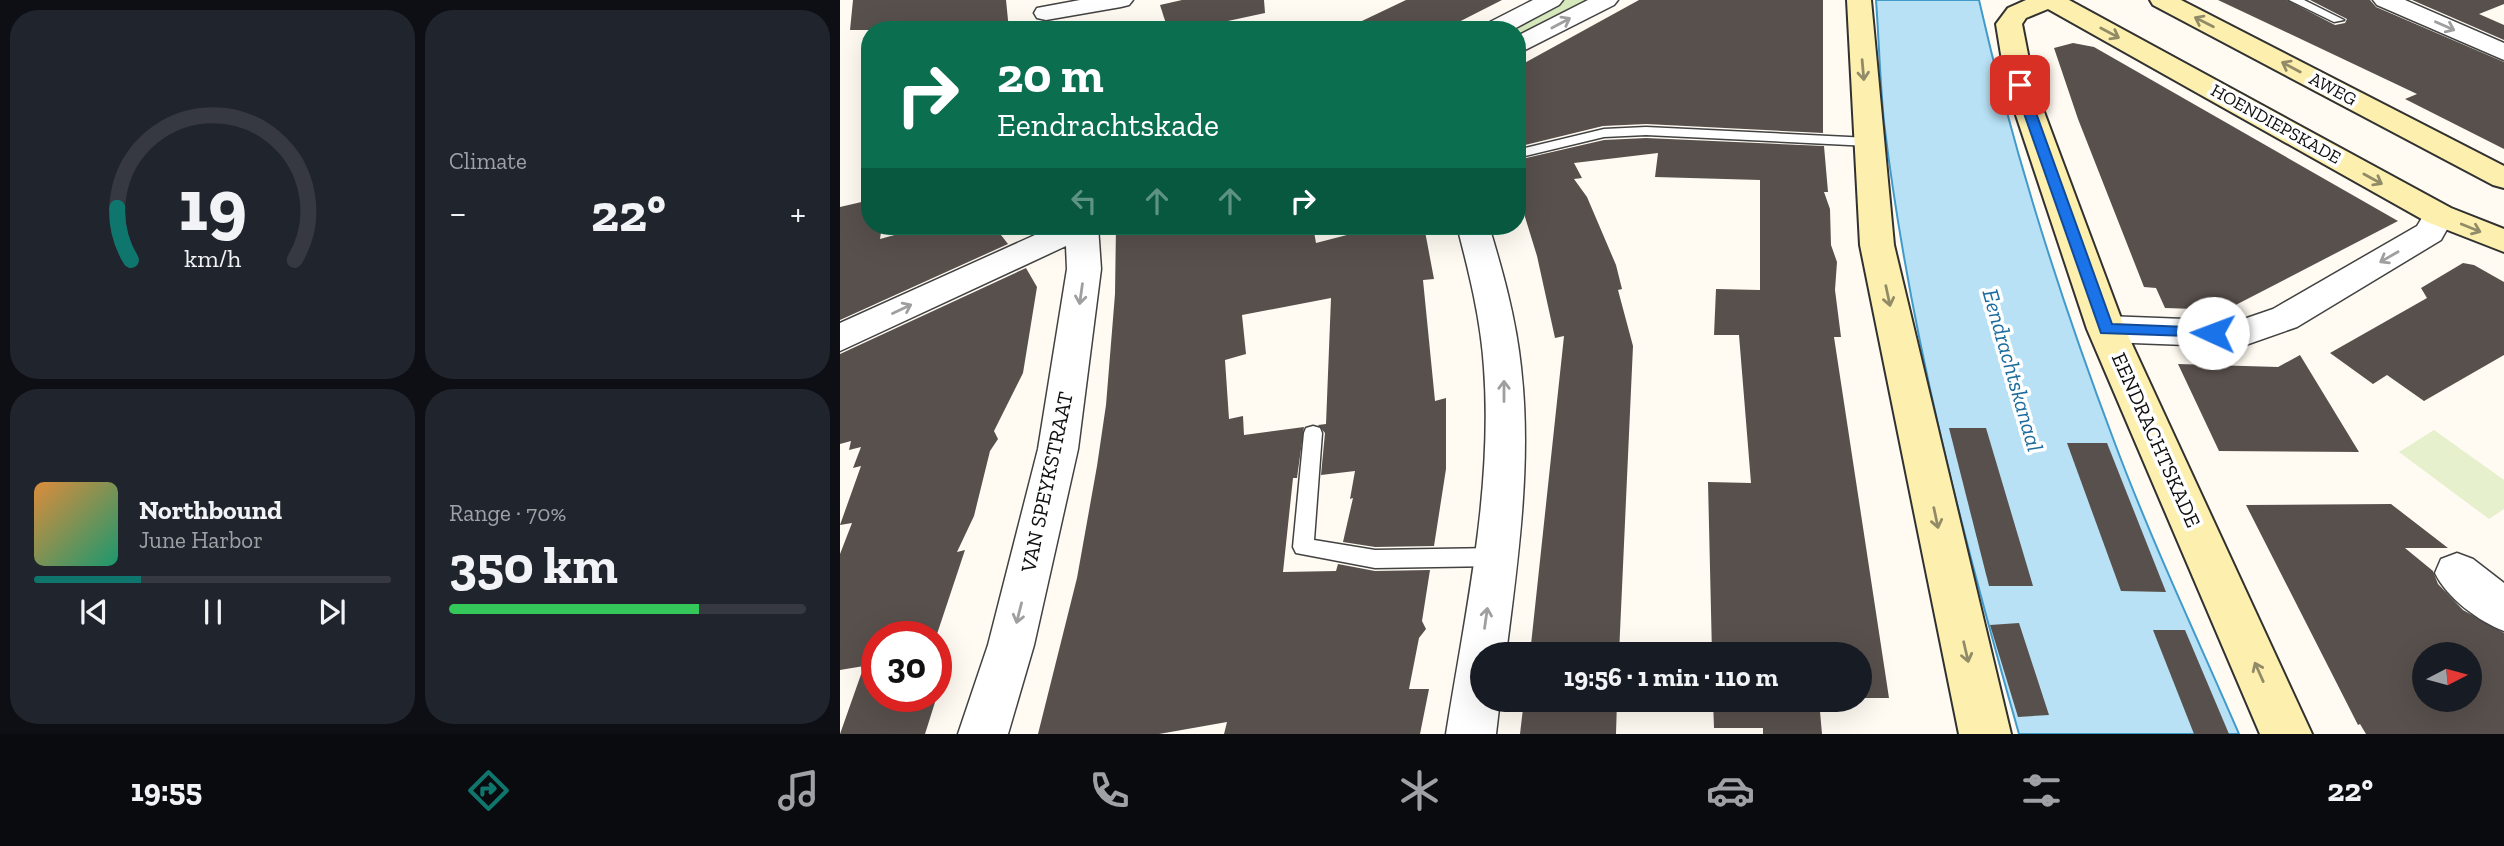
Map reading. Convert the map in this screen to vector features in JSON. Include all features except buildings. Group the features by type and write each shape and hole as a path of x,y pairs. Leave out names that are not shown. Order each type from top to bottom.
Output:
{"main road":[{"name":"HOENDIEPSKADE","path":"2049,0 2439,215 2504,242"},
{"name":"EENDRACHTSKADE","path":"2049,0 2013,16 2009,24 2020,85 2106,329 2286,734"},
{"name":"AWEG","path":"2162,0 2502,175"},
{"path":"1857,1 1877,245 1985,734"}],"street":[{"path":"1046,14 1121,0"},
{"path":"1510,21 1551,0"},
{"path":"1526,41 1606,0"},
{"path":"2385,0 2504,52"},
{"path":"2106,329 2240,334 2285,318 2430,233 2439,215"},
{"path":"840,338 1062,235"},
{"name":"VAN SPEYKSTRAAT","path":"983,734 1011,645 1058,449 1084,269 1082,235"},
{"path":"1471,734 1502,503 1504,382 1475,235"},
{"path":"2457,573 2504,610"}],"lane":[{"path":"2295,0 2338,20"},
{"path":"1526,152 1604,133 1646,131 1869,142"},
{"path":"1313,433 1303,547 1375,559 1494,557"}],"green space":[{"path":"1558,0 1591,0 1526,34 1526,21 1519,21"},
{"path":"2434,430 2504,480 2504,509 2489,519 2399,452"}],"water":[{"name":"Eendrachtskanaal","path":"1876,0 1979,0 2022,168 2094,387 2143,515 2239,734 2019,734 1958,507 1908,278 1884,122"}],"route":[{"path":"2020,85 2106,329 2213,333"}]}
